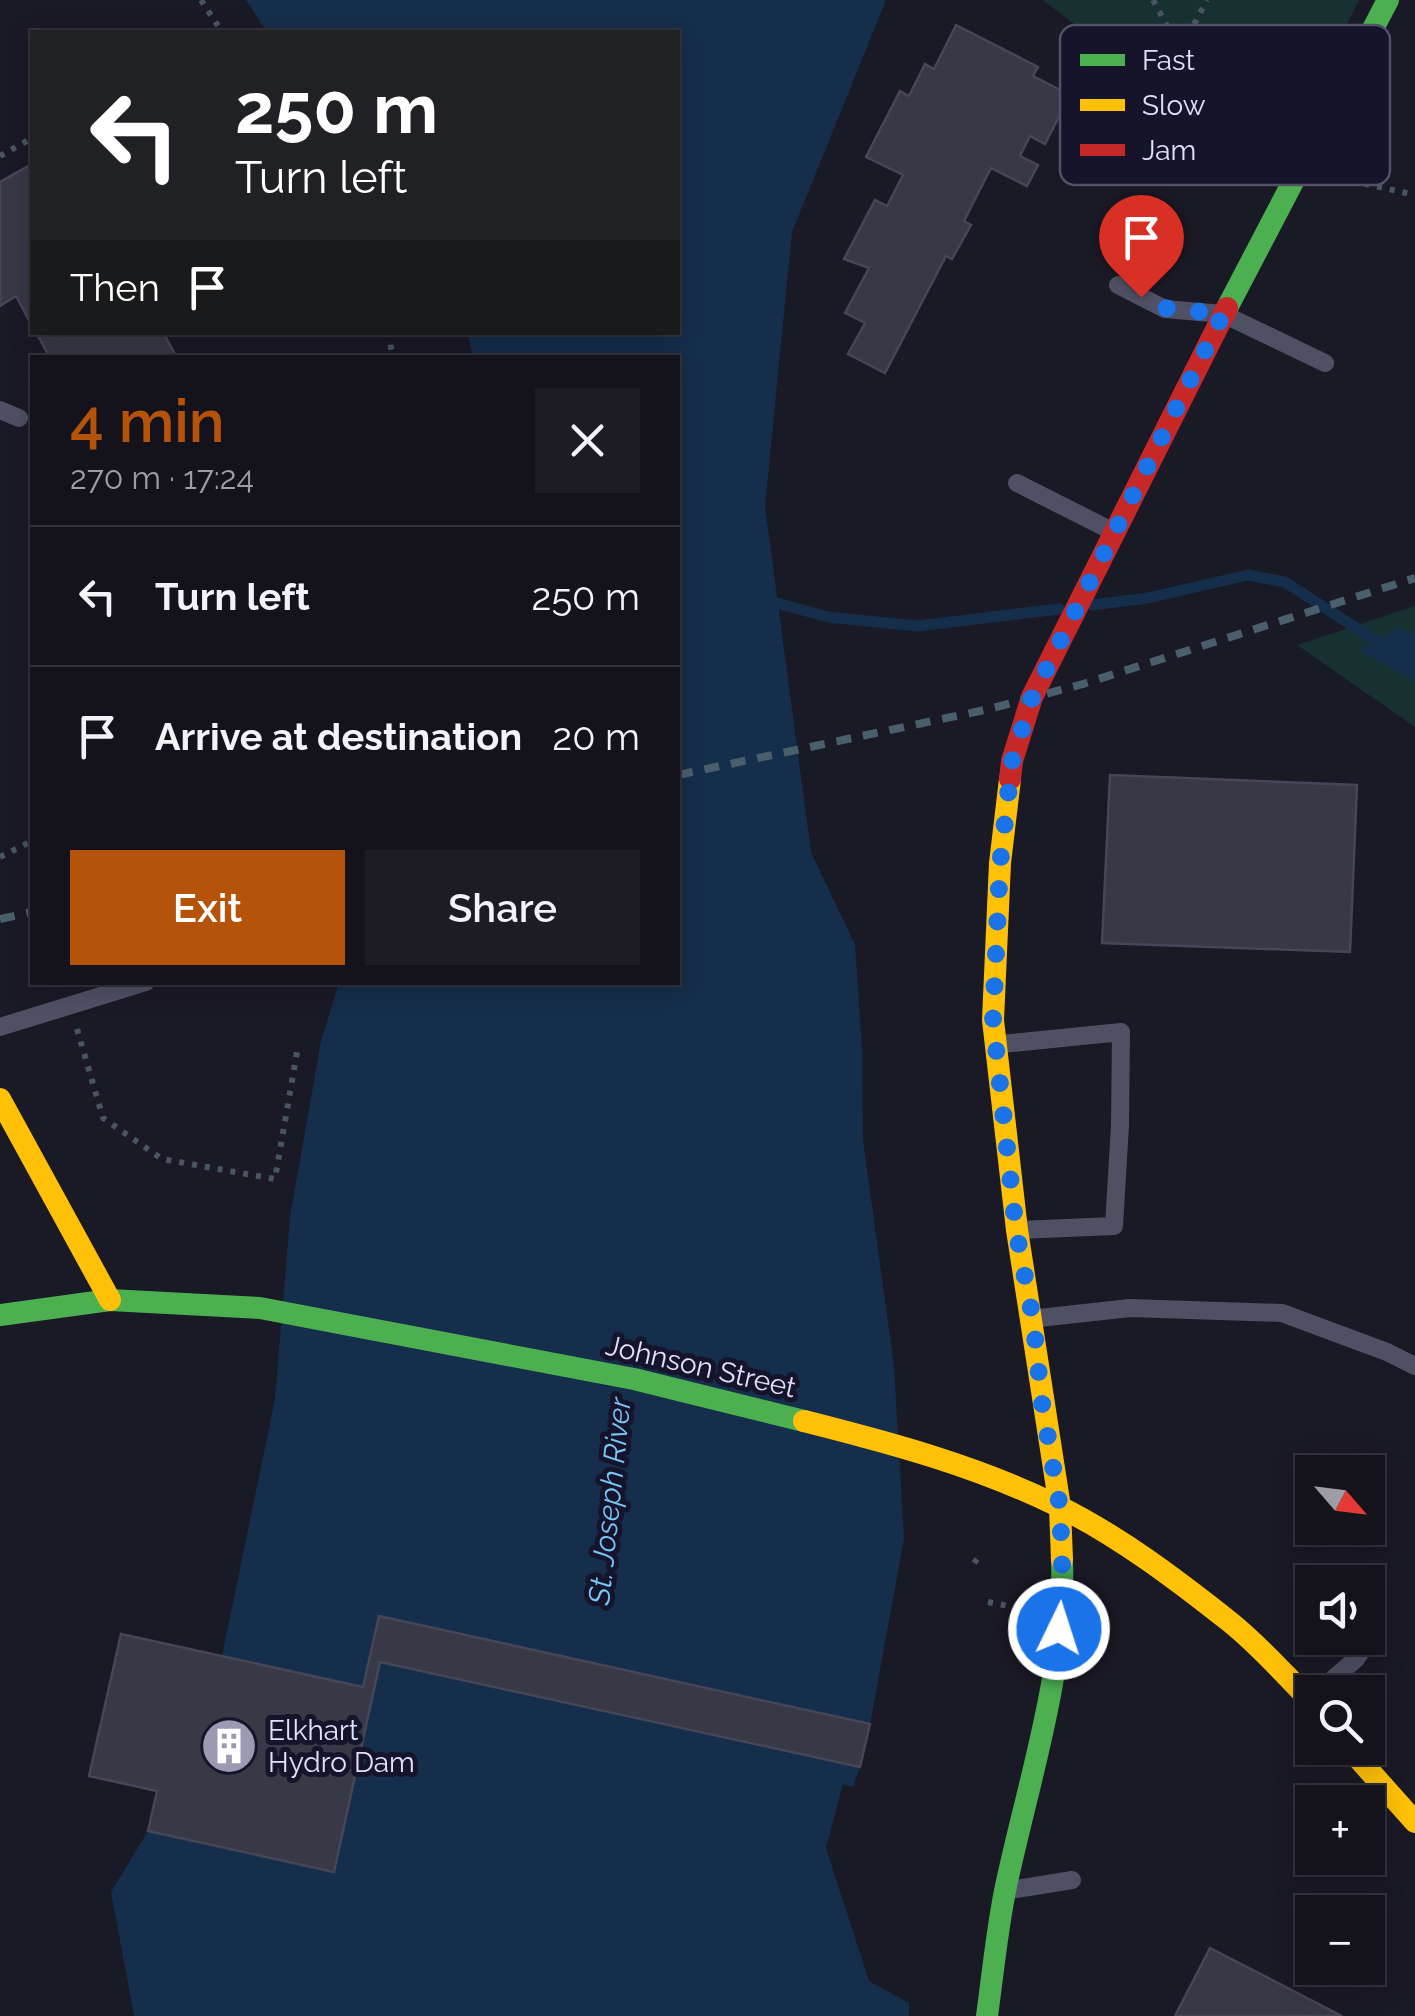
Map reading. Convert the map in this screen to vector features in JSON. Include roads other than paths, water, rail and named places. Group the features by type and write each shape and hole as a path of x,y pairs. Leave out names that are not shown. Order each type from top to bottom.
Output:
{"main road":[{"path":"1375,25 1388,0"},
{"path":"987,2016 1005,1891 1053,1677 1063,1591 1060,1507 1016,1230 993,1020 1000,864 1012,761 1044,672 1291,185"},
{"path":"0,1098 110,1300"},
{"name":"Johnson Street","path":"0,1315 110,1300 260,1308 634,1379 912,1448 978,1471 1060,1507 1148,1561 1233,1624 1295,1681"},
{"path":"1364,1765 1415,1822"}],"lane":[{"path":"1118,285 1165,308 1223,314 1326,362"},
{"path":"0,410 19,418"},
{"path":"1017,483 1113,532"},
{"path":"0,1026 136,985"},
{"path":"996,1044 1121,1032 1114,1226 1016,1230"},
{"path":"1033,1319 1130,1308 1282,1313 1415,1366"},
{"path":"1339,1675 1359,1655"},
{"path":"1005,1891 1072,1880"}],"water":[{"name":"St. Joseph River","path":"246,0 886,0 792,232 765,506 811,852 855,945 863,1140 894,1366 904,1539 870,1724 379,1616 363,1687 222,1656 275,1399 290,1217 321,1041 338,985 680,985 680,355 473,355 468,335 680,335 680,30 266,30"},
{"path":"1397,628 1415,634 1415,681 1359,650"},
{"path":"380,1662 860,1767 853,1787 843,1784 826,1848 869,1981 909,2003 909,2016 134,2016 111,1892 148,1831 334,1872"}],"waterway":[{"path":"1092,605 1148,598 1248,575 1285,582 1386,647"},
{"path":"766,600 828,617 917,626 1059,609"}],"railway":[{"path":"680,775 989,709 1083,684 1415,578"},
{"path":"0,919 30,912"}],"place":[{"name":"Elkhart Hydro Dam","path":"229,1746"}]}
